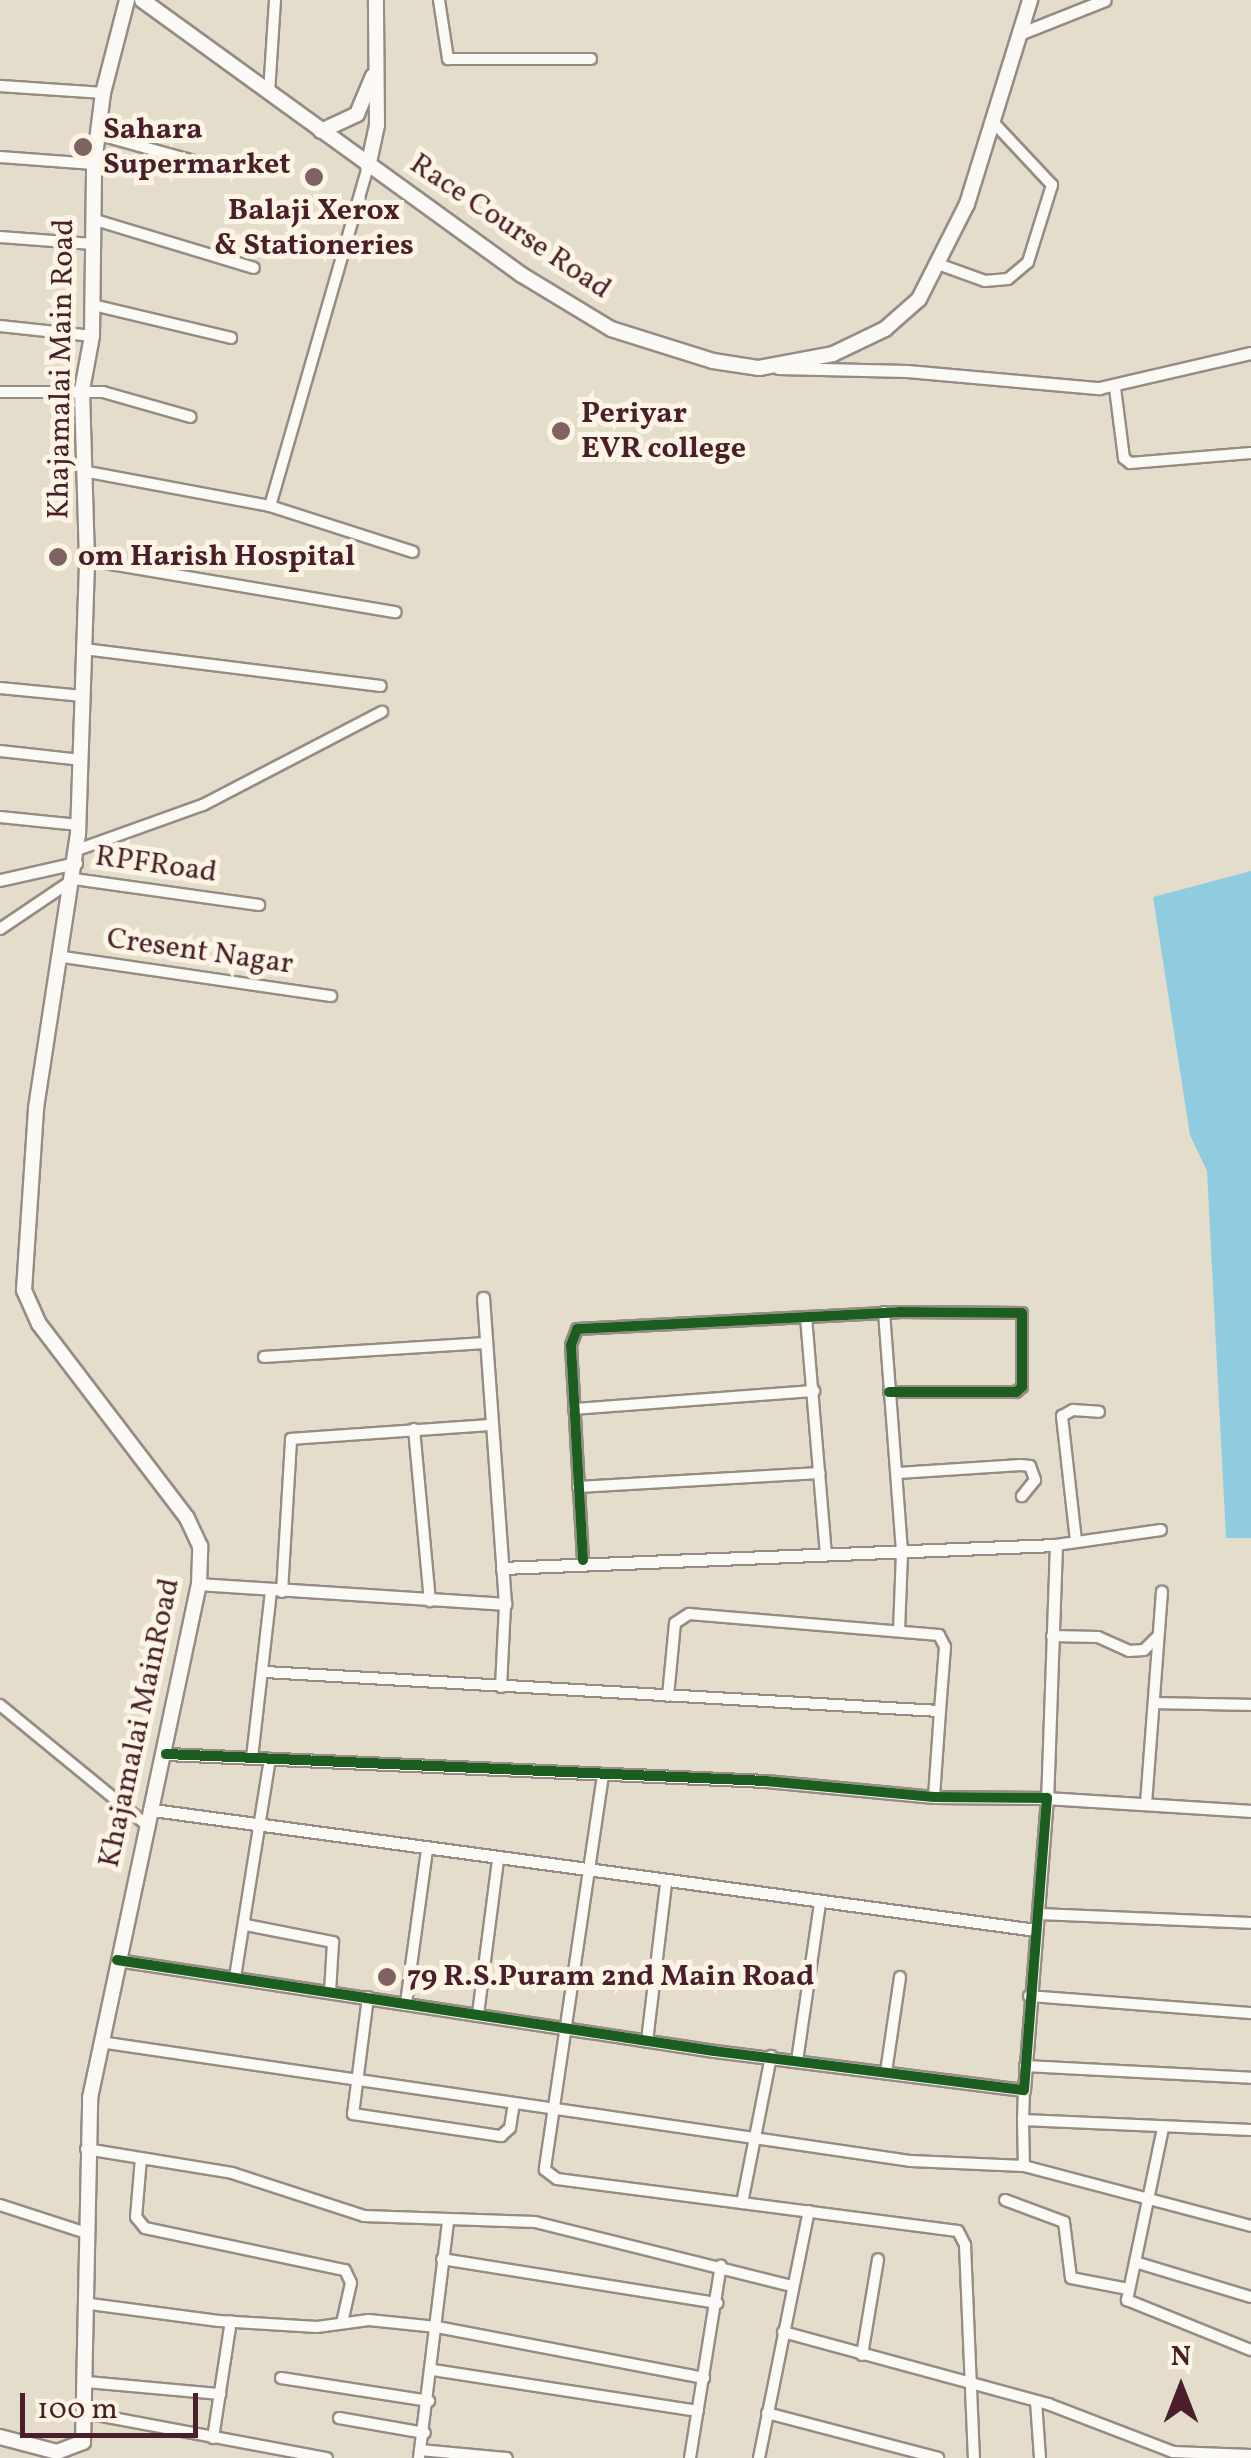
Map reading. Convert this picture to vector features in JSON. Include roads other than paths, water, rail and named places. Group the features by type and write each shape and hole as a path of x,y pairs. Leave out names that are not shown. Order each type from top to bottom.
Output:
{"main road":[{"name":"Khajamalai Main Road","path":"76,864 87,560 82,390 92,336 94,164 103,93 127,0"},
{"name":"Race Course Road","path":"142,0 368,167 611,329 713,361 758,368 833,354 885,329 918,300 938,264 995,124 1030,0"},
{"path":"368,167 378,125 376,0"},
{"path":"322,130 357,114 376,60"},
{"name":"Khajamalai MainRoad","path":"76,864 36,1108 26,1300 58,1352 187,1518 200,1546 199,1584 166,1754 99,2042 86,2149 90,2304 86,2414"},
{"path":"0,2436 42,2453 71,2450 83,2442 86,2414"}],"street":[{"path":"269,94 274,0"},
{"path":"439,0 448,59 591,59"},
{"path":"1018,34 1105,0"},
{"path":"0,86 103,93"},
{"path":"938,264 985,281 1008,279 1028,262 1052,185 1028,152 995,124"},
{"path":"96,134 227,170"},
{"path":"0,156 94,164"},
{"path":"270,506 368,167"},
{"path":"92,219 254,268"},
{"path":"0,237 93,244"},
{"path":"93,305 230,338"},
{"path":"0,326 92,336"},
{"path":"758,368 906,371 1115,388 1251,353"},
{"path":"1115,388 1130,463 1251,453"},
{"path":"0,392 82,390 191,416"},
{"path":"83,471 270,506 413,552"},
{"path":"87,560 396,612"},
{"path":"84,649 380,686"},
{"path":"0,688 83,696"},
{"path":"0,880 76,864 382,712"},
{"path":"0,751 81,760"},
{"path":"0,817 78,825"},
{"name":"RPFRoad","path":"0,928 76,864 259,905"},
{"name":"Cresent Nagar","path":"62,957 331,996"},
{"path":"483,1298 489,1425 506,1604 501,1686"},
{"path":"583,1560 571,1345 578,1330 1015,1308 1024,1320 1022,1387 1016,1392 889,1392"},
{"path":"884,1312 902,1554 899,1630"},
{"path":"806,1317 826,1556"},
{"path":"264,1357 484,1343"},
{"path":"574,1409 814,1391"},
{"path":"1076,1540 1062,1416 1073,1410 1099,1412"},
{"path":"252,1758 276,1591 291,1439 489,1425"},
{"path":"414,1429 430,1601"},
{"path":"898,1473 1021,1464 1030,1466 1035,1480 1022,1496"},
{"path":"578,1487 820,1474"},
{"path":"502,1568 583,1560 902,1554 1056,1545 1160,1530"},
{"path":"1024,2166 1024,2090 1046,1798 1056,1545"},
{"path":"199,1584 506,1604"},
{"path":"1146,1804 1162,1592"},
{"path":"668,1696 681,1614 899,1630 944,1639 934,1798"},
{"path":"1052,1636 1098,1636 1128,1651 1144,1650 1157,1637"},
{"path":"265,1672 940,1711"},
{"path":"1156,1702 1251,1705"},
{"path":"0,1705 149,1827"},
{"path":"166,1754 602,1775 934,1798 1046,1798 1251,1811"},
{"path":"235,1977 270,1759"},
{"path":"602,1775 544,2161 556,2179 958,2232 965,2244 974,2458"},
{"path":"153,1810 588,1873 1036,1930"},
{"path":"406,2003 427,1850"},
{"path":"478,2014 498,1860"},
{"path":"647,2041 666,1883"},
{"path":"796,2061 820,1902"},
{"path":"1038,1914 1251,1923"},
{"path":"246,1924 334,1942 330,1992"},
{"path":"117,1960 647,2041 1024,2090"},
{"path":"886,2072 900,1977"},
{"path":"1029,1996 1251,2013"},
{"path":"368,1998 349,2110 358,2116 501,2136 510,2128 514,2104"},
{"path":"99,2042 959,2167 1024,2166 1148,2203 1251,2226"},
{"path":"742,2202 771,2056"},
{"path":"1026,2066 1251,2078"},
{"path":"1023,2120 1251,2130"},
{"path":"1163,2128 1127,2300 1134,2307 1251,2350"},
{"path":"86,2149 232,2173 364,2216 535,2222 721,2265 792,2286"},
{"path":"141,2158 140,2224 345,2270 352,2283 342,2324"},
{"path":"1005,2200 1064,2222 1071,2278 1128,2289"},
{"path":"0,2205 86,2233"},
{"path":"759,2458 809,2211"},
{"path":"448,2220 420,2454 507,2458"},
{"path":"862,2355 878,2258"},
{"path":"442,2260 718,2303"},
{"path":"1134,2262 1251,2297"},
{"path":"690,2458 718,2303 721,2265"},
{"path":"90,2304 231,2322 437,2327 704,2378"},
{"path":"212,2438 231,2322"},
{"path":"783,2332 1036,2401 1173,2455 1251,2454"},
{"path":"433,2370 698,2411"},
{"path":"280,2378 428,2400"},
{"path":"87,2382 220,2394"},
{"path":"1036,2401 1040,2458"},
{"path":"768,2413 938,2458"},
{"path":"86,2414 327,2458"},
{"path":"339,2418 424,2433"}],"water":[{"path":"1251,871 1251,1538 1226,1538 1207,1171 1190,1135 1153,897"}],"place":[{"name":"Sahara Supermarket","path":"83,147"},
{"name":"Balaji Xerox & Stationeries","path":"314,177"},
{"name":"Periyar EVR college","path":"561,431"},
{"name":"om Harish Hospital","path":"58,557"},
{"name":"79 R.S.Puram 2nd Main Road","path":"387,1977"}]}
